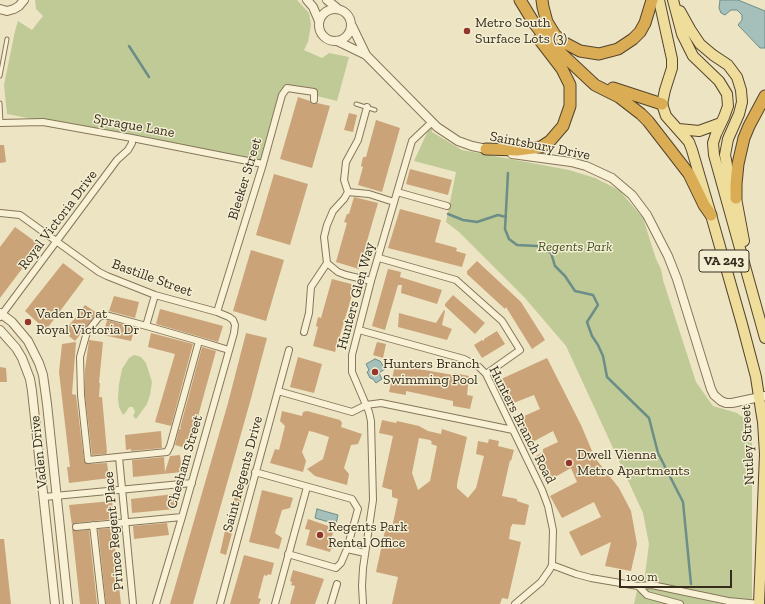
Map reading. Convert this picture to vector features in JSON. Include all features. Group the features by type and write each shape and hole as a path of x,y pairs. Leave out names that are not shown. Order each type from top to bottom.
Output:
{"highway":[{"path":"519,0 548,41 595,85 628,103 648,122 689,174 704,205 711,214"},
{"path":"486,149 517,150 541,147 563,126 570,106 570,85 565,73 535,33 523,13 519,0"},
{"path":"542,0 547,22 563,42 580,51 599,54 618,49 634,39 645,23 652,0"},
{"path":"586,75 619,91 662,104"},
{"path":"736,198 738,164 744,138 765,96"}],"main road":[{"path":"658,0 672,59 672,68 662,104"},
{"name":"VA 243","path":"674,1 682,34 693,56 719,81 727,94 728,106 713,143 714,156 765,338"},
{"name":"VA 243","path":"674,1 700,44 728,65 737,77 741,90 741,108 728,139 725,155 736,198 756,304"},
{"name":"Nutley Street","path":"662,104 666,116 689,142 711,214 762,397 765,454 759,604"},
{"path":"678,129 699,131 706,130 721,123"}],"street":[{"path":"0,10 14,9 24,0"},
{"path":"307,0 313,6 319,21 320,31 323,36 327,39 337,41 347,37 352,23 346,12 337,8 327,0"},
{"path":"319,21 325,12 337,8"},
{"name":"Saintsbury Drive","path":"352,26 366,55 432,122 446,134 458,141 486,149 571,162 586,166 612,178 632,195 647,215 668,256 679,285 714,395 726,403 762,397"},
{"name":"Saintsbury Drive","path":"337,41 366,55"},
{"name":"Bleeker Street","path":"217,312 263,164 282,95 287,88 314,92 314,100"},
{"path":"304,332 309,313 311,287 327,263 324,237 327,225 333,211 348,192 344,180 346,162 358,140 367,107"},
{"name":"Sprague Lane","path":"1,123 43,122 263,164"},
{"name":"Hunters Glen Way","path":"363,604 362,586 365,553 374,492 371,422 369,412 352,372 351,364 371,281 412,141 432,122"},
{"name":"Royal Victoria Drive","path":"1,314 117,160 128,150 132,143 132,138"},
{"path":"348,192 369,194 394,202"},
{"path":"397,192 447,206"},
{"name":"Bastille Street","path":"0,212 20,215 99,272 155,295 230,317 234,320 235,325"},
{"path":"378,258 456,280 502,321 520,350 486,374"},
{"path":"327,263 338,272 371,281"},
{"path":"146,326 155,295"},
{"name":"Vaden Drive","path":"1,314 12,322 28,341 36,357 42,375 47,404 68,604"},
{"path":"199,341 170,446 167,452 88,460 80,370 82,346 87,332 99,317 105,315 110,316 199,341 229,350"},
{"name":"Chesham Street","path":"156,604 192,482 235,325"},
{"name":"Vaden Drive","path":"0,330 16,348 26,367 30,379 55,604"},
{"name":"Hunters Branch Road","path":"359,330 464,359 479,367 486,374 548,506 553,530 552,565"},
{"name":"Saint Regents Drive","path":"220,604 289,350"},
{"path":"278,391 352,412 366,405 381,404 513,430"},
{"name":"Prince Regent Place","path":"120,457 133,604"},
{"path":"255,472 352,499 358,509 347,549 341,563 336,568 288,554"},
{"path":"44,497 192,482"},
{"path":"275,604 307,487"},
{"path":"76,527 182,517"},
{"path":"93,525 102,604"},
{"path":"347,549 365,553"},
{"path":"515,604 541,582 552,565 591,578 638,586 652,585 728,601 759,604"},
{"path":"331,604 337,584"},
{"path":"638,586 647,595 680,604"}],"lane":[{"path":"0,76 7,39"},
{"path":"0,103 1,123"},
{"path":"356,104 375,110"}],"green space":[{"path":"35,0 297,0 309,13 311,25 308,42 304,50 322,58 329,53 349,57 337,101 285,88 263,159 256,162 7,114 4,85 15,31 18,21 32,30 43,16 36,9"},
{"name":"Regents Park","path":"432,122 432,132 462,150 569,170 595,178 619,190 643,218 656,259 661,269 663,280 696,382 713,406 737,413 752,424 752,604 634,604 638,586 645,575 649,544 643,513 566,346 525,298 459,232 446,222 456,172 414,161"},
{"path":"134,355 141,357 146,363 152,382 147,404 136,419 133,416 135,412 133,407 129,407 123,415 119,407 118,398 122,369 129,358"}],"water":[{"path":"720,0 738,0 765,11 765,48 760,48 738,25 742,20 742,15 737,10 731,10 725,15 721,13 719,8"},
{"name":"Hunters Branch Swimming Pool","path":"375,359 380,361 385,369 379,373 382,379 376,383 370,378 367,372 369,370 366,364"},
{"path":"317,509 338,515 336,524 315,518"}],"building":[{"path":"298,97 310,101 312,104 317,103 330,106 312,168 280,159"},
{"path":"349,113 357,115 353,132 344,130"},
{"path":"376,120 400,128 382,192 358,185 363,167 361,166 363,157 366,157"},
{"path":"0,145 4,145 6,162 0,163"},
{"path":"410,169 452,180 448,195 406,184"},
{"path":"274,174 308,184 290,245 256,235"},
{"path":"354,197 378,203 359,269 336,262 347,223 344,222 347,214 349,214"},
{"path":"400,209 441,220 435,242 457,248 456,251 466,254 462,267 388,248"},
{"path":"15,227 40,245 0,298 0,247"},
{"path":"251,250 284,260 266,321 233,311"},
{"path":"477,261 521,302 545,340 532,349 506,307 505,309 467,274 467,271"},
{"path":"63,263 84,279 46,330 25,311"},
{"path":"388,269 401,272 400,277 442,290 437,304 401,293 402,285 398,285 385,330 372,326"},
{"path":"332,279 355,285 335,352 313,346 318,327 316,326 318,317 321,318"},
{"path":"453,295 485,323 475,334 445,306"},
{"path":"114,296 139,302 135,318 109,311"},
{"path":"85,305 97,313 75,341 64,332"},
{"path":"160,309 223,326 218,342 156,324"},
{"path":"444,310 442,325 452,329 447,340 398,327 399,313 436,323"},
{"path":"107,320 135,328 131,341 103,335"},
{"path":"497,331 505,344 482,358 474,345 482,340 484,341 484,339"},
{"path":"151,333 193,344 171,426 155,422 175,354 148,347"},
{"path":"246,333 267,338 250,402 193,604 170,604 228,403"},
{"path":"89,340 103,342 99,397 102,397 106,454 92,455 85,395 85,370"},
{"path":"76,342 72,394 76,395 84,461 88,464 107,463 109,478 69,483 67,467 70,467 59,372 62,344"},
{"path":"377,342 386,344 383,358 373,355"},
{"path":"202,347 216,351 189,449 175,445 179,429 182,429 180,428"},
{"path":"298,357 322,364 314,393 290,387"},
{"name":"Dwell Vienna Metro Apartments","path":"547,358 581,425 595,458 619,488 631,511 637,544 631,571 605,566 611,542 581,556 569,532 601,517 594,502 562,518 550,496 577,482 571,468 548,481 536,456 543,452 543,449 558,442 553,431 527,445 515,420 540,409 534,395 511,404 499,380"},
{"path":"396,361 412,365 413,368 453,375 454,373 469,376 467,395 473,396 470,409 453,406 453,401 406,391 406,395 389,392"},
{"path":"0,367 6,368 7,382 0,382"},
{"path":"282,411 302,416 303,412 307,411 340,420 342,423 341,427 362,434 358,444 351,445 344,468 349,474 347,485 315,476 307,469 323,459 329,437 314,432 309,431 302,452 306,461 303,472 270,463 275,449 279,450 285,426 280,421"},
{"path":"382,420 396,423 397,421 419,426 428,431 441,434 442,429 467,437 457,488 468,498 476,488 484,456 476,454 478,441 488,443 489,439 499,441 498,446 514,450 511,461 510,460 502,496 517,499 517,501 529,505 525,525 512,524 511,526 509,539 521,542 508,599 502,598 500,604 392,604 398,577 376,572 386,526 392,528 398,499 392,497 392,490 382,487 393,436 379,433","holes":["419,438 430,440 432,442 431,444 437,446 430,481 418,490 412,473"]},
{"path":"161,431 162,448 131,451 131,449 126,450 125,435"},
{"path":"180,455 182,472 133,477 132,460 164,457 165,472 170,456"},
{"path":"262,490 293,498 290,508 282,510 275,533 282,538 279,549 249,542"},
{"path":"236,491 243,493 239,509 232,507"},
{"path":"174,494 175,509 132,513 131,499"},
{"path":"112,501 113,519 76,523 72,525 69,505"},
{"name":"Regents Park Rental Office","path":"308,519 334,528 331,541 335,542 333,549 331,549 330,552 306,545 310,530 305,529"},
{"path":"167,523 169,535 134,539 133,526"},
{"path":"113,528 121,604 106,604 98,529"},
{"path":"72,529 76,531 89,530 97,604 80,604"},
{"path":"225,531 232,533 226,555 220,553"},
{"path":"0,539 4,539 11,604 0,604"},
{"path":"244,555 274,563 271,575 264,575 258,598 261,599 259,604 230,604"},
{"path":"293,570 324,579 315,604 290,604 295,586 291,585 292,582 290,581"}],"waterway":[{"path":"129,46 149,77"},
{"path":"508,173 505,229 509,239 517,245 537,246 551,253 555,266 565,276 575,291 593,295 598,305 587,322 592,336 603,356 607,377 649,418 658,453 683,502 691,584"},
{"path":"448,214 463,220 477,222 498,215 506,217"}],"place":[{"name":"Metro South Surface Lots (3)","path":"467,31"},
{"name":"Vaden Dr at Royal Victoria Dr","path":"28,322"},
{"name":"Hunters Branch Swimming Pool","path":"375,372"},
{"name":"Dwell Vienna Metro Apartments","path":"569,463"},
{"name":"Regents Park Rental Office","path":"320,535"}]}
